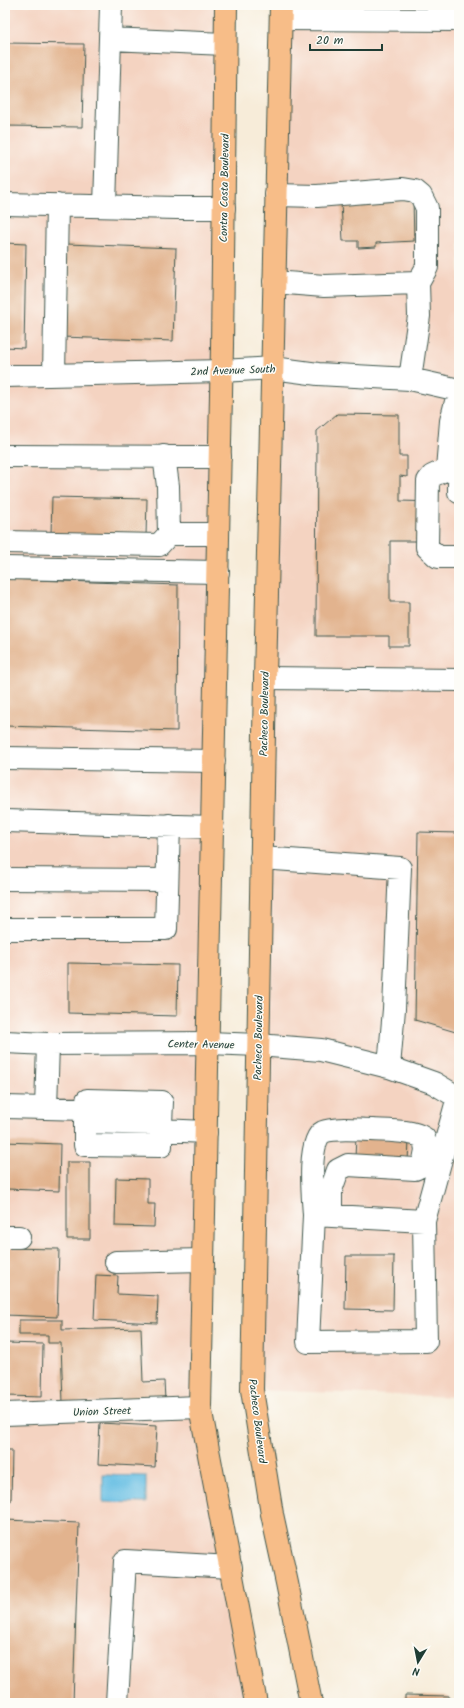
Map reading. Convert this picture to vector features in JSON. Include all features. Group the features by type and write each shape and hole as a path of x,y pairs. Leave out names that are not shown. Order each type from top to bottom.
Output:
{"main road":[{"name":"Contra Costa Boulevard","path":"222,371 226,5"},
{"path":"272,368 281,12"},
{"name":"Pacheco Boulevard","path":"272,368 261,858 252,1390 272,1514 289,1590 311,1703"},
{"path":"222,371 209,1043 200,1407 256,1703"}],"street":[{"path":"105,206 111,5"},
{"path":"281,12 459,20"},
{"path":"110,39 225,44"},
{"path":"276,195 317,196 403,188 415,191 421,196 427,208 427,267 418,284 419,316 410,379"},
{"path":"5,204 224,208"},
{"path":"54,375 57,206"},
{"path":"274,282 324,286 418,284"},
{"name":"2nd Avenue South","path":"5,376 222,371 272,368 318,374 410,379 459,390"},
{"path":"447,469 451,421 459,390"},
{"path":"5,456 220,457"},
{"path":"5,542 159,545 169,534 168,486 164,456"},
{"path":"447,469 459,476 459,492"},
{"path":"447,469 432,476 428,481 427,547 438,557 459,557"},
{"path":"169,534 218,534"},
{"path":"5,568 218,572"},
{"path":"265,678 459,680"},
{"path":"5,758 214,761"},
{"path":"5,821 213,827"},
{"path":"5,930 166,929 168,825"},
{"path":"261,858 400,868 394,1009 389,1067"},
{"path":"5,878 167,880"},
{"name":"Center Avenue","path":"5,1042 48,1044 209,1043 321,1050 389,1067 434,1083 459,1097"},
{"path":"46,1108 48,1044"},
{"path":"437,1172 415,1169 348,1165 338,1170 322,1216 308,1342 426,1341 424,1221 459,1097"},
{"path":"87,1100 162,1102 161,1127 161,1146 85,1145 87,1100"},
{"path":"5,1107 46,1108 86,1116"},
{"path":"161,1127 206,1132"},
{"path":"322,1216 313,1154 316,1140 322,1132 335,1130 356,1130 418,1134 424,1138 426,1150 423,1165 415,1169"},
{"path":"322,1216 424,1221"},
{"path":"116,1262 203,1260"},
{"name":"Union Street","path":"5,1414 200,1407"},
{"path":"117,1703 125,1561 231,1567"}],"shaded area":[{"path":"5,5 226,5 200,1407 256,1703 5,1703"},
{"path":"281,5 459,5 459,1397 252,1390"}],"water":[{"path":"103,1475 146,1476 146,1503 103,1502"}],"building":[{"path":"5,43 84,44 82,127 5,126"},
{"path":"413,199 414,241 376,243 376,247 358,248 358,241 343,241 341,202"},
{"path":"5,243 26,244 24,348 5,347"},
{"path":"66,244 176,248 173,341 62,337"},
{"path":"337,414 399,415 399,456 407,456 407,477 400,476 400,501 437,502 437,541 390,541 390,602 409,602 409,646 389,646 389,636 316,636 317,431"},
{"path":"52,497 147,499 146,536 51,534"},
{"path":"5,579 178,585 177,731 5,726"},
{"path":"418,832 459,833 459,1033 415,1020"},
{"path":"68,963 178,965 177,1016 68,1013"},
{"path":"356,1137 409,1140 408,1161 355,1158"},
{"path":"5,1142 60,1144 59,1191 7,1189 5,1207"},
{"path":"67,1162 90,1162 90,1239 67,1239"},
{"path":"116,1178 148,1179 148,1204 155,1204 154,1227 115,1226"},
{"path":"5,1248 59,1249 57,1317 5,1315"},
{"path":"346,1256 394,1256 393,1310 345,1309"},
{"path":"96,1275 118,1276 117,1294 158,1296 157,1323 94,1320"},
{"path":"19,1320 62,1320 62,1330 141,1328 143,1382 164,1381 165,1400 63,1403 61,1343 48,1343 48,1335 19,1335"},
{"path":"5,1343 43,1344 42,1397 7,1396 8,1380 5,1380"},
{"path":"100,1423 157,1426 155,1467 98,1464"},
{"path":"5,1450 12,1450 11,1501 5,1500"},
{"path":"5,1520 79,1523 73,1703 5,1703"},
{"path":"405,1695 449,1696 449,1703 405,1703"}]}
